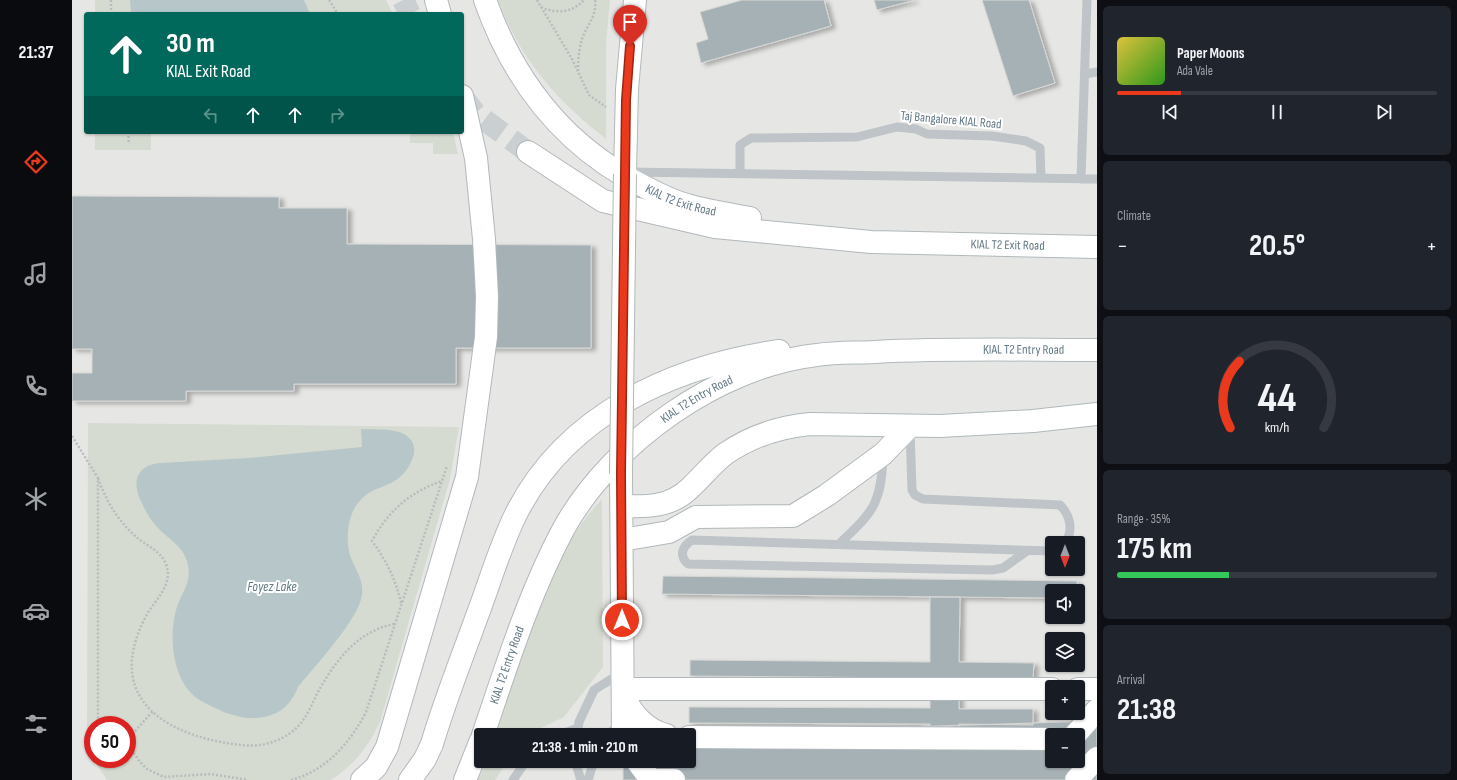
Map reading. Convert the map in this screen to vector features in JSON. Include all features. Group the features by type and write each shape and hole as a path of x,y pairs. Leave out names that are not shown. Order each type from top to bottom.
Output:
{"main road":[{"path":"436,0 439,12"},
{"name":"KIAL T2 Exit Road","path":"485,0 496,32 507,53 532,92 566,131 610,167 660,195 686,205 871,242"},
{"path":"618,728 623,680 621,474 626,111 635,0"},
{"path":"362,780 376,767 387,746 467,477 486,336 487,296 484,239 476,158 464,105"},
{"name":"KIAL T2 Exit Road","path":"528,152 603,201 714,227 871,242 1097,247"},
{"path":"410,780 425,759 432,744 506,534 527,494 554,457 590,423 611,408 659,384 693,371 727,361 792,349 852,346 930,349"},
{"name":"KIAL T2 Entry Road","path":"485,728 531,598 564,528 601,477 622,454 671,414 714,388 755,370 785,361 816,355 930,349 1097,350"},
{"path":"622,506 646,507 672,501 691,488 711,466 724,455 739,445 773,430 810,424 940,426 1033,421 1097,414"},
{"path":"622,540 669,532 696,517 793,516 827,495 883,454 910,426"},
{"path":"623,680 1045,689"},
{"path":"623,680 629,706 641,722 650,728"},
{"path":"1085,689 1097,689"},
{"path":"1081,728 1097,710"},
{"path":"696,737 1045,739"},
{"path":"465,780 474,758"},
{"path":"1076,780 1097,758"},
{"path":"642,768 651,780 674,780"}],"lane":[{"path":"1081,179 1087,0"},
{"path":"1084,74 1097,72"},
{"name":"Taj Bangalore KIAL Road","path":"740,174 740,145 751,138 857,137 898,127 916,129 928,134 992,136 1026,141 1040,148 1040,178"},
{"path":"625,173 1097,179"},
{"path":"910,426 912,490 915,495 923,499 1060,505 1068,513 1070,529 1068,536"},
{"path":"840,544 871,512 878,497 882,479 883,454"},
{"path":"1026,551 1003,568 992,570 688,564 683,560 682,553 684,545 692,540 1045,551"},
{"path":"579,728 594,690 623,680"},
{"path":"513,780 521,768"},
{"path":"577,768 581,780"},
{"path":"588,780 592,768"}],"path":[{"path":"111,0 111,12"},
{"path":"329,0 337,12"},
{"path":"537,0 589,95 594,100 608,107 626,111"},
{"path":"540,6 548,10 567,11 584,0"},
{"path":"578,73 579,51 584,35 594,16 594,0"},
{"path":"128,134 129,144"},
{"path":"72,436 98,478 116,515 137,537 157,552 166,564 168,572 165,588 145,618 130,663 131,672 137,691 153,711 180,730 206,740 247,746 273,742 292,732 300,724 306,716 323,682 356,642 373,630 395,624"},
{"path":"291,780 319,768 336,754 351,737 366,712 448,460"},
{"path":"98,478 98,716"},
{"path":"401,604 389,567 372,541 380,526 401,502 414,493 442,480"},
{"path":"136,731 153,711"},
{"path":"136,756 147,769 164,777 211,774 248,780"}],"shaded area":[{"path":"72,0 1097,0 1097,780 72,780"},
{"path":"95,0 386,0 392,12 95,12"},
{"path":"498,0 610,0 606,43 606,139 572,110 542,77 517,41"},
{"path":"95,134 151,134 151,150 95,150"},
{"path":"410,134 453,134 458,154 433,154 433,143 410,143"},
{"path":"88,423 459,427 450,479 380,722 366,747 347,768 331,780 107,780 99,768 136,768 136,716 87,716"},
{"path":"602,499 603,667 564,717 542,728 498,728 520,657 543,593 562,554 586,517"},
{"path":"484,768 503,768 495,780 478,780"}],"water":[{"path":"130,0 304,0 309,12 131,12"},
{"name":"Foyez Lake","path":"361,429 392,430 406,435 411,440 414,447 414,456 404,473 398,479 364,496 351,515 348,530 349,552 362,585 362,595 353,617 335,642 298,687 289,703 276,713 270,716 257,718 237,716 223,712 199,700 186,687 180,677 174,655 174,620 178,603 188,581 189,575 187,561 182,551 155,525 149,517 139,497 137,479 140,473 147,466 160,463 248,458 362,447"}],"building":[{"path":"742,0 824,0 831,26 701,63 696,43 708,39 700,12"},
{"path":"874,0 915,0 877,10"},
{"path":"982,0 1029,0 1055,83 1013,96"},
{"path":"72,196 279,197 279,208 347,208 347,244 591,245 591,348 456,348 456,384 294,384 294,391 186,391 186,401 72,401 72,373 92,373 92,349 72,349"},
{"path":"663,576 1077,581 1077,584 1045,584 1045,598 662,594"},
{"path":"930,597 960,597 959,662 1034,663 1033,678 959,678 959,709 1033,709 1033,725 959,724 959,744 930,744 930,724 689,723 689,707 930,708 930,678 690,676 690,660 930,662"},
{"path":"1097,721 1097,780 623,780 624,768 696,768 696,747 905,727"}],"tunnel":[{"path":"403,0 409,12"},
{"path":"464,99 475,113 528,152"}],"route":[{"path":"622,620 621,474 626,100 630,46"}]}
